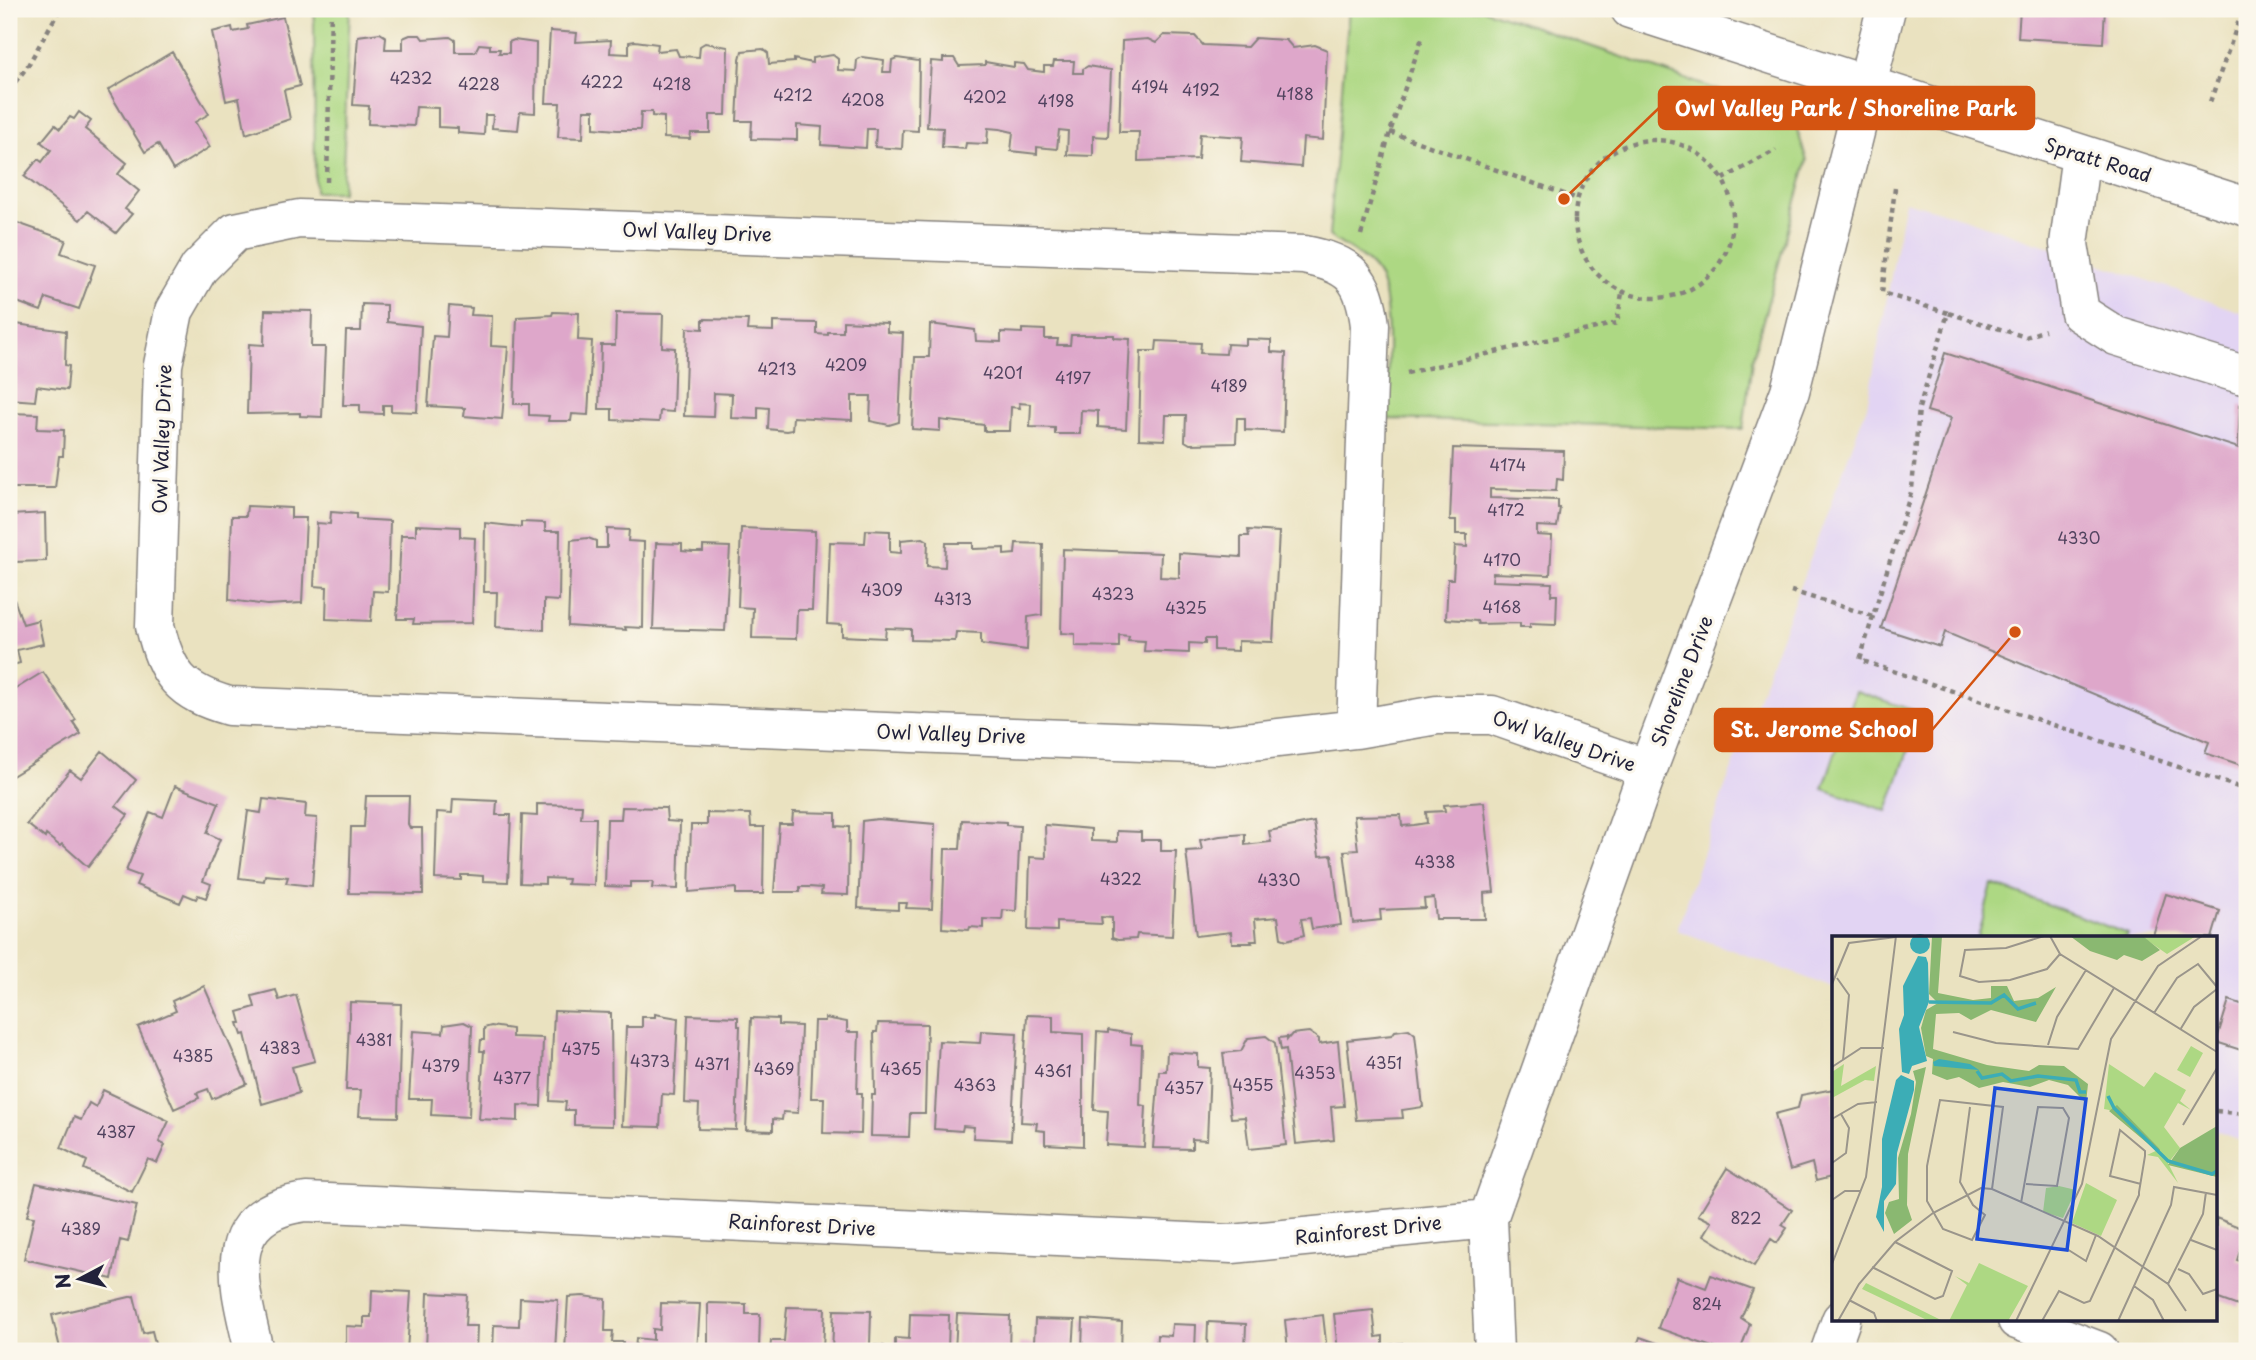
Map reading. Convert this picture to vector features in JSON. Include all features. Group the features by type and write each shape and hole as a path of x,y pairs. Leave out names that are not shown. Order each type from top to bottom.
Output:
{"street":[{"name":"Spratt Road","path":"1630,9 1866,87 2247,207"},
{"name":"Shoreline Drive","path":"1494,1351 1488,1219 1648,769 1790,391 1886,9"},
{"path":"2081,155 2068,244 2080,313 2116,336 2247,376"},
{"name":"Owl Valley Drive","path":"1351,273 1329,260 1304,255 327,218 299,219 235,232 199,268 174,311 163,365 155,626 162,657 177,681 199,697 229,706 1218,745 1356,729 1437,715 1492,715 1648,769"},
{"path":"1351,273 1361,283 1367,304 1369,382 1356,729"},
{"name":"Rainforest Drive","path":"254,1351 239,1284 237,1262 243,1243 268,1212 306,1202 1232,1244 1488,1219"},
{"path":"1830,1351 1841,1322"},
{"path":"2022,1322 2099,1351"}],"path":[{"path":"9,90 27,67 60,9"},
{"path":"327,218 331,9"},
{"path":"2210,102 2243,9"},
{"path":"1351,273 1390,132 1422,38"},
{"path":"1390,132 1578,200"},
{"path":"1650,139 1678,143 1703,156 1723,179 1733,208 1732,237 1721,262 1703,283 1677,296 1650,299 1622,293 1590,267 1578,243 1574,215 1581,188 1597,164 1619,147 1650,139"},
{"path":"1723,179 1776,150"},
{"path":"1895,188 1882,293 2026,337 2080,313"},
{"path":"1369,382 1617,323 1622,293"},
{"path":"1948,313 1919,408 1912,489 1860,660 2247,790"},
{"path":"1791,591 1873,616"},
{"path":"2218,1111 2247,1114"}],"shaded area":[{"path":"1905,201 1964,218 2247,314 2247,1143 2218,1132 2218,936 1832,936 1832,987 1677,930 1722,795 1867,406"}],"green space":[{"path":"314,9 350,9 342,192 315,192"},
{"path":"1349,9 1483,9 1793,116 1807,161 1752,360 1743,429 1386,419 1388,327 1379,277 1357,254 1329,236"},
{"path":"1856,691 1921,713 1887,811 1823,789"},
{"path":"1992,884 2128,934 2127,936 1979,936"}],"building":[{"path":"2020,9 2105,9 2103,43 2018,38"},
{"path":"283,17 300,86 284,90 290,119 246,134 239,98 226,101 212,32 232,27 233,32 248,29 247,25"},
{"path":"550,31 577,33 576,42 611,40 610,53 629,54 629,42 635,41 658,44 657,51 676,49 679,56 699,57 700,46 705,43 728,47 726,115 710,115 710,133 691,133 690,139 664,138 664,117 652,116 652,112 641,112 640,130 617,130 594,128 594,110 584,110 583,138 558,137 560,103 546,103"},
{"path":"380,33 386,37 385,49 403,49 403,38 410,35 420,35 423,39 450,37 455,40 455,52 475,52 479,44 490,45 490,49 500,49 499,53 509,53 509,42 514,40 536,43 535,113 520,112 518,130 492,128 493,115 485,115 484,135 458,133 458,128 438,127 438,108 416,107 414,126 368,124 369,106 353,105 358,36"},
{"path":"1164,35 1195,36 1203,45 1247,47 1255,38 1286,40 1293,48 1315,45 1327,50 1323,140 1303,138 1301,167 1241,162 1243,137 1200,134 1198,159 1138,161 1139,132 1119,132 1122,41 1148,39 1156,43"},
{"path":"763,49 768,53 769,64 794,62 794,59 812,63 812,58 833,55 838,59 838,70 856,71 857,60 862,57 884,60 883,72 891,72 892,60 897,58 919,61 918,131 903,130 902,149 875,147 876,129 867,129 866,148 821,145 822,127 797,125 797,140 751,139 752,121 737,121 740,59 742,51"},
{"path":"172,52 209,114 195,122 210,147 173,170 158,144 145,152 108,90"},
{"path":"943,58 954,58 959,66 985,65 985,62 1014,67 1014,63 1024,64 1028,70 1044,72 1044,66 1053,66 1054,61 1074,61 1073,73 1083,73 1083,69 1088,66 1111,70 1108,137 1093,136 1093,156 1067,155 1068,131 1059,130 1057,149 1037,147 1037,154 1011,151 1013,132 988,128 987,144 966,143 965,149 942,147 943,128 927,127 931,61 943,62"},
{"path":"79,112 91,121 85,129 127,163 118,174 139,191 125,209 132,214 116,233 88,211 80,220 24,176 38,159 42,162 51,150 41,142 55,125 60,129 70,117 74,119"},
{"path":"9,220 66,240 61,253 95,265 79,309 46,298 41,311 9,299"},
{"path":"362,304 387,305 387,322 421,326 417,412 391,411 391,405 383,405 383,414 360,413 360,405 343,405 346,331 361,331"},
{"path":"449,306 472,308 471,315 492,316 491,346 508,347 502,419 464,416 465,408 428,406 433,336 447,337"},
{"path":"265,310 312,311 311,347 325,347 322,417 300,416 300,413 247,414 249,344 264,345"},
{"path":"553,312 579,313 578,340 592,341 588,415 572,414 571,421 548,421 549,416 529,415 529,404 514,404 517,317 552,315"},
{"path":"616,313 663,314 662,347 675,348 673,412 660,411 659,422 612,420 612,409 599,409 601,345 615,345"},
{"path":"703,319 748,320 747,330 773,331 773,322 817,323 817,334 828,335 828,332 843,332 843,321 887,323 887,332 903,333 899,422 889,425 870,421 871,396 852,396 852,420 793,417 792,430 786,431 768,429 769,408 758,407 758,419 731,418 732,394 714,393 713,417 684,416 687,328 703,329"},
{"path":"9,323 66,331 65,365 69,366 67,390 37,386 35,401 9,399"},
{"path":"930,324 975,330 976,341 1001,342 1001,332 1022,333 1022,329 1045,330 1045,339 1058,339 1057,345 1070,345 1071,335 1114,335 1114,338 1130,339 1126,429 1098,427 1098,411 1081,410 1080,434 1055,434 1055,428 1030,427 1031,404 1019,403 1020,408 1011,407 1010,431 984,431 984,425 940,420 940,431 912,429 915,357 929,357"},
{"path":"1246,339 1271,340 1271,352 1286,353 1283,432 1245,430 1245,418 1237,418 1236,443 1190,444 1185,441 1186,415 1166,415 1165,440 1139,439 1141,351 1156,351 1157,341 1201,343 1200,353 1226,354 1227,344 1246,345"},
{"path":"1945,353 2238,448 2240,405 2247,408 2247,767 2205,753 2209,742 1945,632 1940,647 1881,628 1951,418 1927,411"},
{"path":"9,413 38,414 37,429 64,430 63,456 59,456 55,488 9,488"},
{"path":"1453,448 1564,451 1563,480 1557,479 1556,491 1490,489 1490,498 1558,500 1560,508 1557,527 1537,526 1537,535 1552,536 1550,575 1493,573 1492,581 1552,583 1551,595 1557,595 1556,624 1530,623 1530,627 1520,627 1520,623 1478,624 1477,621 1446,619 1448,579 1453,579 1455,546 1467,547 1467,534 1456,534 1456,520 1450,520"},
{"path":"9,500 11,515 45,513 46,561 13,562 13,575 9,575"},
{"path":"247,506 291,508 291,518 306,518 302,603 267,605 229,600 232,516 246,516"},
{"path":"331,512 356,514 356,519 390,521 388,592 373,591 371,621 326,619 327,587 314,586 317,523 330,524"},
{"path":"521,522 545,523 545,531 560,531 559,601 544,600 544,630 496,627 497,592 484,592 485,523 521,527"},
{"path":"416,525 460,527 460,537 475,538 472,623 413,624 414,619 397,619 401,535 416,535"},
{"path":"741,528 815,531 812,610 797,610 796,639 752,638 753,608 738,607"},
{"path":"607,529 629,530 628,541 644,542 643,628 625,627 626,630 568,626 571,540 588,538 596,541 596,548 607,548"},
{"path":"866,530 890,531 890,552 901,553 901,540 923,538 928,541 927,566 945,567 946,543 973,543 973,549 1004,548 1004,555 1015,554 1016,543 1043,544 1042,615 1028,617 1027,650 981,644 981,633 956,632 955,641 911,640 911,629 886,628 885,638 842,636 842,625 827,624 830,542 865,543"},
{"path":"1248,530 1279,532 1273,642 1238,641 1238,651 1214,650 1214,639 1205,639 1205,644 1189,643 1189,653 1144,651 1145,641 1128,640 1129,636 1119,635 1119,647 1075,646 1075,634 1061,633 1063,549 1161,553 1160,577 1179,578 1179,553 1241,557 1241,536 1249,536"},
{"path":"656,543 682,544 682,551 693,552 703,552 703,546 730,547 725,631 653,629"},
{"path":"9,585 23,624 38,620 43,644 17,650 20,663 9,666"},
{"path":"43,672 76,720 73,722 81,734 9,778 9,693"},
{"path":"102,751 136,780 116,806 128,815 88,867 62,844 60,846 46,835 45,838 27,824 70,770 81,778"},
{"path":"175,786 219,803 207,833 220,839 203,881 211,884 206,898 198,895 196,899 184,894 180,903 136,885 140,876 126,871 150,812 163,817"},
{"path":"366,796 409,796 408,824 410,828 422,828 423,894 349,893 351,827 364,827"},
{"path":"263,799 306,804 305,817 317,818 312,886 286,883 288,877 265,875 264,881 239,878 248,811 261,813"},
{"path":"453,799 497,801 496,815 511,815 508,882 483,881 483,876 470,875 461,875 461,880 435,879 437,812 452,813"},
{"path":"1484,802 1494,892 1484,893 1485,919 1436,919 1434,898 1424,899 1425,908 1380,910 1381,920 1353,923 1344,851 1358,850 1354,816 1401,815 1402,826 1414,825 1427,823 1426,812 1445,811 1444,805"},
{"path":"537,804 582,805 581,818 596,818 594,885 567,884 568,879 545,878 545,884 520,883 522,815 537,816"},
{"path":"622,807 666,808 667,821 680,822 678,889 652,888 653,882 630,882 630,887 605,886 607,819 621,819"},
{"path":"793,812 836,813 836,826 849,827 848,895 821,894 822,888 809,887 800,887 800,892 774,892 779,824 792,824"},
{"path":"707,813 750,814 751,827 764,827 763,894 736,894 736,888 689,892 691,825 707,825"},
{"path":"878,819 935,824 932,909 906,908 907,903 898,903 898,910 858,908 862,821"},
{"path":"962,820 1006,822 1006,825 1020,826 1016,911 1003,910 1002,920 983,919 983,928 970,927 969,930 942,928 945,849 960,849"},
{"path":"1314,822 1319,856 1332,855 1341,925 1312,929 1310,918 1301,919 1304,935 1287,940 1281,938 1278,917 1255,919 1257,941 1251,941 1252,943 1232,943 1231,932 1196,936 1186,851 1202,850 1200,840 1220,836 1245,834 1245,845 1271,842 1269,831"},
{"path":"1045,825 1091,829 1091,841 1117,842 1117,831 1141,832 1141,840 1161,840 1161,851 1176,851 1172,936 1137,934 1136,939 1118,940 1112,938 1112,918 1101,917 1102,924 1057,922 1057,931 1028,930 1030,857 1046,858"},
{"path":"2166,894 2220,911 2213,936 2153,935"},
{"path":"204,986 247,1084 212,1099 208,1089 197,1093 199,1098 174,1109 138,1027 176,1011 172,1001"},
{"path":"276,990 279,1000 296,995 315,1061 292,1067 299,1093 262,1104 245,1034 242,1035 238,1023 241,1023 238,1012 255,1007 252,996"},
{"path":"2229,1000 2247,1006 2247,1052 2218,1043"},
{"path":"350,1002 401,1004 398,1117 359,1116 361,1090 346,1090"},
{"path":"554,1011 611,1013 612,1126 574,1125 574,1110 565,1110 566,1102 550,1101"},
{"path":"655,1014 678,1018 674,1095 662,1094 660,1127 622,1126 626,1027 642,1027 642,1017 655,1017"},
{"path":"688,1015 738,1017 740,1026 736,1130 698,1129 699,1104 685,1103"},
{"path":"1027,1015 1053,1016 1053,1032 1083,1034 1083,1146 1045,1144 1045,1131 1036,1130 1037,1123 1021,1122"},
{"path":"751,1018 778,1019 778,1025 801,1026 798,1113 783,1112 782,1120 773,1119 773,1131 746,1130"},
{"path":"825,1018 847,1022 847,1032 859,1032 857,1093 862,1093 861,1134 823,1133 824,1098 811,1098 814,1021 825,1021"},
{"path":"464,1022 472,1026 469,1117 431,1115 432,1099 409,1099 413,1031 443,1033 444,1025"},
{"path":"878,1023 927,1024 925,1113 910,1113 909,1137 871,1136 872,1095 875,1095 874,1032 877,1032"},
{"path":"491,1026 512,1029 512,1037 543,1038 541,1106 518,1105 518,1121 479,1119 484,1051 480,1051 481,1040 484,1040 484,1028"},
{"path":"1409,1029 1415,1034 1423,1107 1402,1110 1403,1118 1356,1120 1347,1040 1392,1035 1395,1031"},
{"path":"1108,1030 1131,1034 1131,1044 1142,1045 1140,1105 1146,1106 1144,1147 1106,1145 1108,1111 1094,1110 1097,1032 1108,1033"},
{"path":"981,1031 1017,1033 1011,1140 973,1138 974,1127 963,1126 962,1131 934,1129 939,1041 980,1043"},
{"path":"1309,1032 1319,1039 1319,1044 1338,1041 1344,1106 1331,1107 1334,1140 1296,1144 1286,1049 1281,1050 1279,1038 1287,1037 1287,1040 1292,1034"},
{"path":"1266,1036 1275,1043 1286,1145 1249,1149 1245,1117 1231,1118 1223,1053 1241,1051 1248,1038"},
{"path":"1167,1052 1198,1054 1198,1067 1210,1068 1207,1140 1192,1139 1192,1149 1153,1148 1159,1071 1166,1071"},
{"path":"1832,1089 1832,1182 1831,1177 1816,1181 1812,1163 1790,1170 1775,1114 1798,1108 1801,1095"},
{"path":"103,1090 169,1121 159,1142 165,1145 157,1163 148,1159 132,1192 84,1169 87,1161 61,1148 74,1117 81,1120 89,1103 96,1107"},
{"path":"1727,1168 1792,1210 1782,1225 1787,1228 1777,1243 1771,1239 1754,1266 1704,1235 1712,1222 1698,1215"},
{"path":"36,1183 137,1205 128,1242 120,1240 112,1279 24,1259 34,1217 27,1216"},
{"path":"2218,1219 2247,1230 2237,1260 2247,1263 2247,1281 2238,1306 2218,1299"},
{"path":"1711,1275 1753,1290 1741,1318 1750,1324 1740,1351 1723,1351 1658,1328 1677,1277 1706,1288"},
{"path":"372,1290 411,1292 407,1351 346,1351 346,1326 364,1327 364,1317 371,1317"},
{"path":"428,1293 467,1295 465,1326 477,1326 476,1351 426,1351"},
{"path":"134,1296 143,1333 152,1331 157,1351 54,1351 60,1348 52,1315"},
{"path":"568,1297 606,1299 605,1331 613,1331 612,1342 623,1342 623,1351 565,1351"},
{"path":"520,1298 558,1300 555,1351 493,1351 494,1325 519,1326"},
{"path":"661,1303 700,1304 697,1351 635,1351 636,1338 653,1340 653,1329 660,1330"},
{"path":"708,1303 746,1304 746,1314 760,1314 759,1351 708,1351"},
{"path":"787,1307 825,1308 823,1349 770,1351 771,1341 784,1341"},
{"path":"834,1310 871,1311 870,1345 884,1346 884,1351 832,1350"},
{"path":"1373,1310 1376,1337 1383,1336 1383,1346 1402,1343 1402,1351 1338,1351 1334,1314"},
{"path":"910,1314 949,1315 948,1351 895,1351 895,1338 909,1339"},
{"path":"957,1314 1010,1316 1009,1351 955,1351"},
{"path":"1323,1315 1327,1351 1288,1351 1285,1320"},
{"path":"1035,1319 1075,1320 1073,1351 1019,1351 1019,1343 1034,1344"},
{"path":"1083,1319 1122,1322 1121,1351 1082,1351"},
{"path":"1208,1322 1246,1324 1245,1351 1207,1351"},
{"path":"1172,1324 1196,1325 1195,1351 1156,1351 1157,1335 1171,1336"},
{"path":"1640,1337 1680,1351 1635,1351"}],"place":[{"name":"Owl Valley Park / Shoreline Park","path":"1564,199"},
{"name":"St. Jerome School","path":"2015,632"}]}
